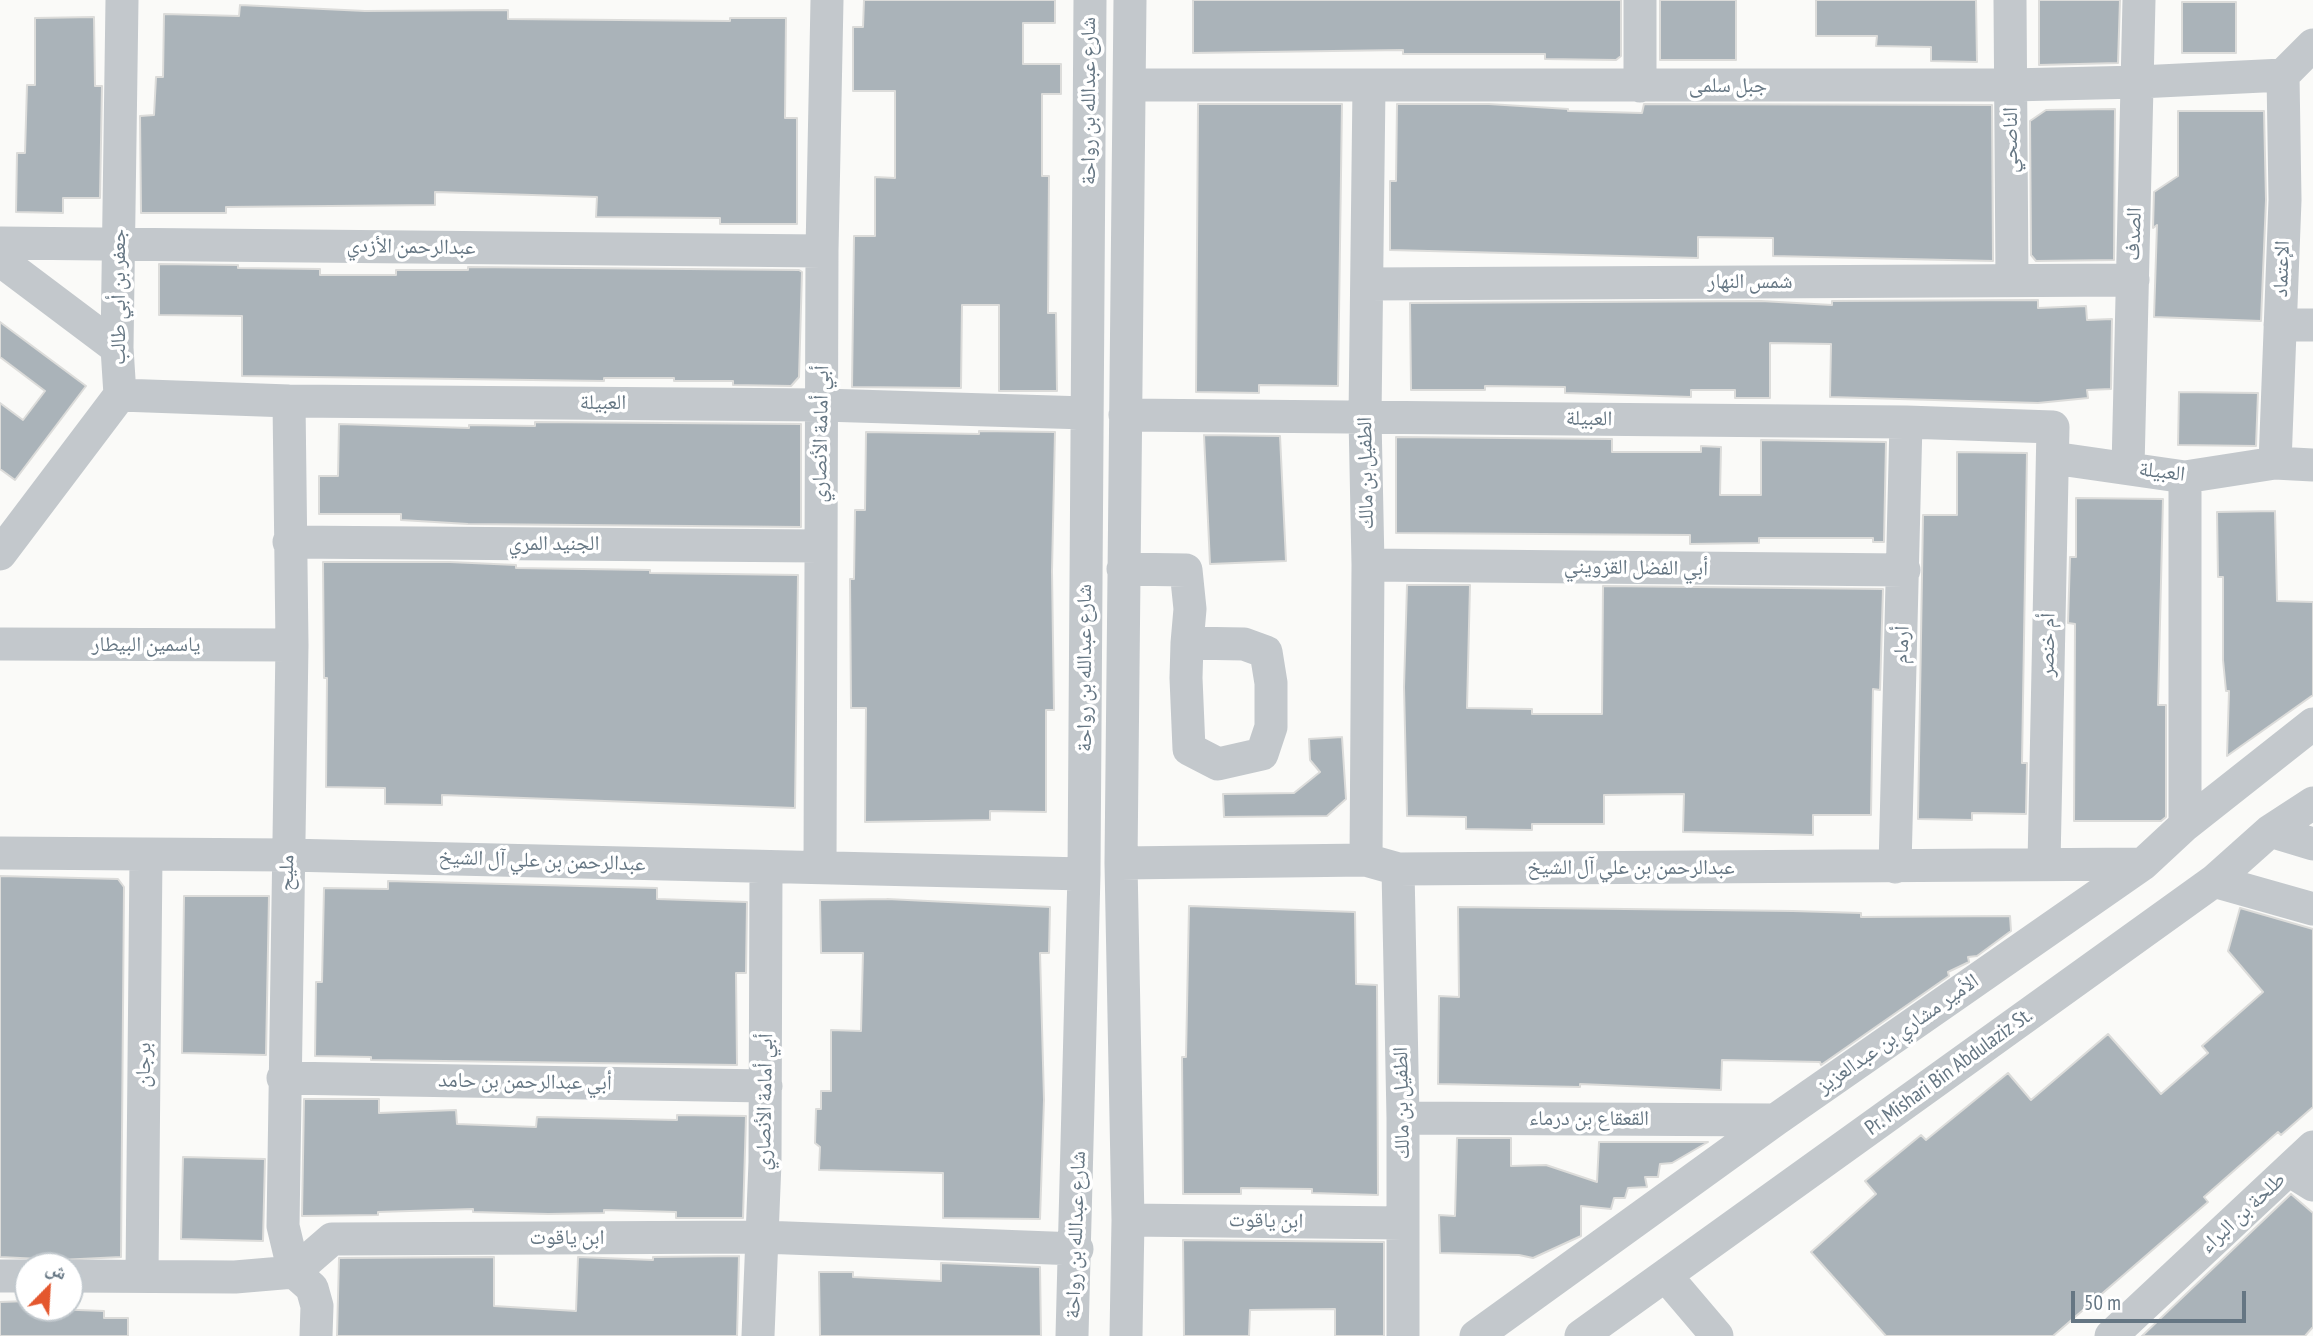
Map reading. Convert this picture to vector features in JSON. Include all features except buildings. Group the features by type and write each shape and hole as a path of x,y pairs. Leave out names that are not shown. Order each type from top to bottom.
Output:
{"street":[{"name":"جعفر بن أبي طالب","path":"0,554 120,394 117,348 122,0"},
{"name":"أبي أمامة الأنصاري","path":"820,867 819,546 827,0"},
{"name":"شارع عبدالله بن رواحة","path":"1073,1336 1084,874 1090,0"},
{"name":"شارع عبدالله بن رواحة","path":"1126,1336 1128,1220 1121,863 1130,0"},
{"path":"1640,0 1640,86"},
{"name":"الناصحي","path":"2010,0 2012,280"},
{"name":"الصدف","path":"2128,468 2139,82 2138,0"},
{"path":"2283,75 2313,45"},
{"name":"جبل سلمى","path":"1130,85 2011,85 2283,75"},
{"name":"الإعتماد","path":"2275,463 2285,200 2283,75"},
{"name":"الطفيل بن مالك","path":"1366,860 1368,565 1365,417 1369,86"},
{"name":"عبدالرحمن الأزدي","path":"0,243 822,251"},
{"path":"0,260 117,348"},
{"name":"شمس النهار","path":"1368,284 2133,280"},
{"path":"2280,325 2313,325"},
{"name":"العبيلة","path":"120,394 289,401 823,405 1086,413"},
{"name":"مليح","path":"289,401 292,645 283,1078 283,1226 294,1272 312,1288 317,1306 316,1336"},
{"name":"العبيلة","path":"1125,415 1906,422 2053,442 2128,468 2185,477 2275,463 2313,465"},
{"name":"أرمام","path":"1895,867 1906,422"},
{"name":"أم خنصر","path":"2043,863 2053,442"},
{"path":"2185,477 2185,825"},
{"name":"الجنيد المري","path":"289,542 819,546"},
{"name":"أبي الفضل القزويني","path":"1368,565 1904,570"},
{"path":"1123,569 1186,570 1190,609 1187,643"},
{"name":"ياسمين البيطار","path":"0,644 292,645"},
{"name":"الأمير مشاري بن عبدالعزيز","path":"1476,1336 1775,1120 2143,864 2185,825 2313,724"},
{"name":"Pr. Mishari Bin Abdulaziz St.","path":"1581,1336 2214,881 2270,831 2313,803"},
{"path":"2270,831 2313,844"},
{"name":"عبدالرحمن بن علي آل الشيخ","path":"0,853 288,855 1084,874"},
{"name":"برجان","path":"142,1275 146,855"},
{"name":"عبدالرحمن بن علي آل الشيخ","path":"1121,863 1366,860 1398,869 2143,864"},
{"name":"أبي أمامة الأنصاري","path":"758,1336 766,1086 766,867"},
{"name":"الطفيل بن مالك","path":"1398,869 1404,1118 1403,1336"},
{"path":"2214,881 2313,908"},
{"name":"أبي عبدالرحمن بن حامد","path":"283,1078 766,1086"},
{"name":"القعقاع بن درماء","path":"1404,1118 1775,1120"},
{"name":"طلحة بن البراء","path":"2111,1336 2301,1177 2313,1147"},
{"name":"ابن ياقوت","path":"1128,1220 1403,1223"},
{"name":"ابن ياقوت","path":"294,1272 332,1239 762,1237 1077,1248"},
{"path":"84,1276 235,1277 294,1272"},
{"path":"1666,1276 1717,1336"}]}
